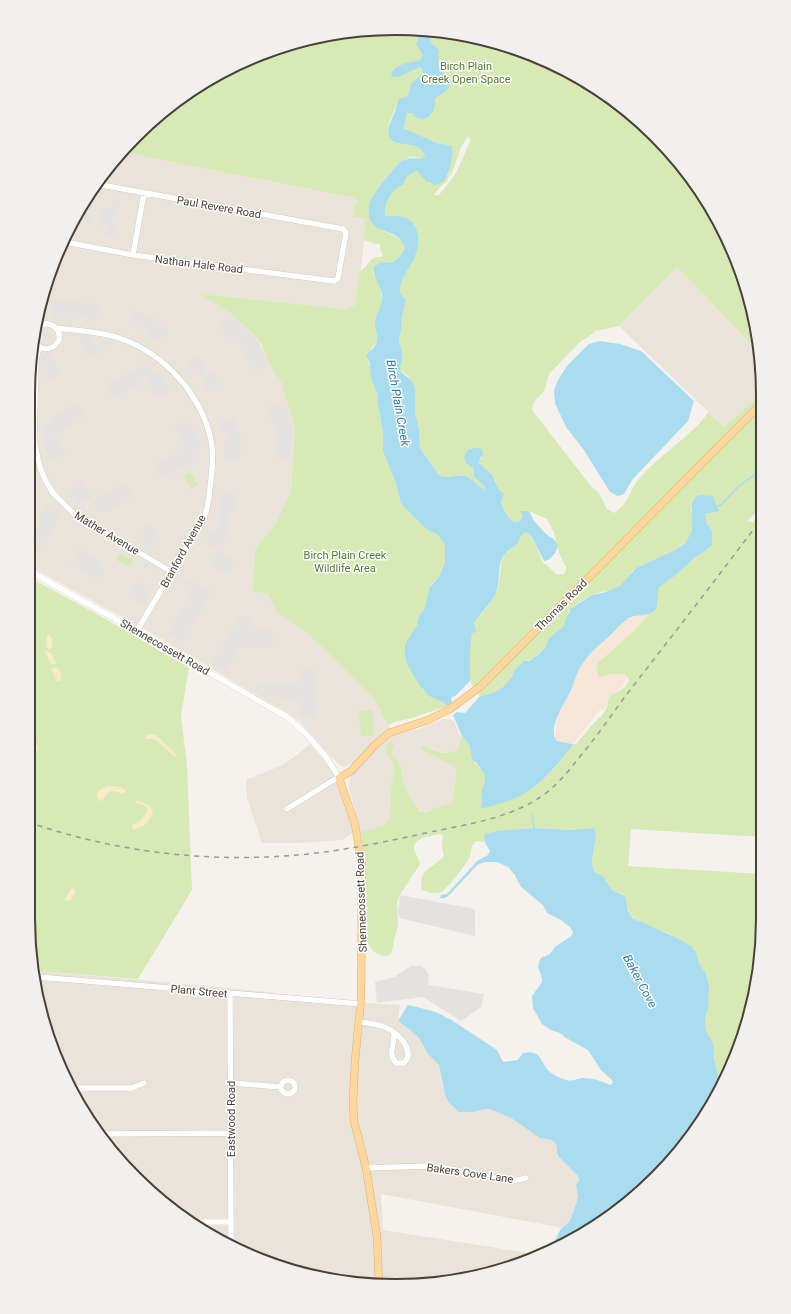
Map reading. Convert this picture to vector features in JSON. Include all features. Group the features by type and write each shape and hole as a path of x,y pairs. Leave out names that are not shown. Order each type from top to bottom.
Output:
{"main road":[{"name":"Thomas Road","path":"339,778 351,771 375,745 389,733 428,720 452,708 481,686 756,409"},
{"name":"Shennecossett Road","path":"339,778 355,824 361,860 361,1004 353,1102 354,1122 366,1168 377,1237 379,1278"}],"street":[{"name":"Paul Revere Road","path":"103,185 343,229 346,233 338,278 334,281"},
{"path":"133,255 144,193"},
{"name":"Nathan Hale Road","path":"69,243 133,255 334,281"},
{"name":"Branford Avenue","path":"42,326 45,324 53,325 56,328 99,332 135,344 152,354 180,378 197,403 211,440 213,457 205,515 137,631"},
{"path":"56,328 60,336"},
{"path":"40,346 47,349 54,346 59,340 60,336 72,330"},
{"name":"Mather Avenue","path":"37,355 40,346"},
{"name":"Mather Avenue","path":"35,389 35,400"},
{"name":"Mather Avenue","path":"35,446 44,480 53,493 75,514 172,572"},
{"name":"Shennecossett Road","path":"35,575 137,631 287,717 297,725 321,751 333,766 339,778"},
{"path":"287,809 339,778"},
{"name":"Plant Street","path":"40,978 361,1004"},
{"name":"Eastwood Road","path":"230,994 232,1240"},
{"path":"359,1022 388,1028 394,1033 408,1049 409,1056 404,1063 396,1063 392,1057 391,1050 394,1040 394,1033"},
{"path":"231,1083 281,1087"},
{"path":"77,1088 132,1088 144,1084"},
{"path":"106,1134 231,1133"},
{"name":"Bakers Cove Lane","path":"366,1168 428,1166 512,1181 526,1178"},
{"path":"201,1222 231,1222"}],"shaded area":[{"path":"129,153 353,198 358,203 354,205 353,216 363,218 366,226 357,298 353,306 345,309 202,294 204,297 229,312 257,338 281,382 295,427 291,490 276,523 255,549 253,591 268,594 277,613 300,627 329,653 374,698 388,726 397,734 421,728 443,719 450,719 454,721 459,734 462,736 458,750 451,753 441,752 423,745 422,750 455,767 456,774 453,802 428,812 418,810 409,796 403,779 403,774 393,756 392,750 394,745 392,742 390,759 393,763 394,775 390,786 391,803 389,818 386,825 361,832 349,788 352,763 346,767 340,765 329,755 298,720 146,630 35,569 35,396 38,348 47,302 62,258 72,236 83,215 109,176"},
{"path":"113,198 120,199 117,215 112,215 111,223 115,224 112,237 106,236 107,226 99,225 102,208 111,209"},
{"path":"89,205 93,206 90,224 79,222"},
{"path":"677,267 753,345 756,398 724,427 619,326"},
{"path":"51,302 84,302 99,305 96,322 87,321 86,316 74,313 70,316 70,319 53,318 53,315 50,314"},
{"path":"131,311 148,315 169,332 162,341 160,340 157,342 149,335 150,332 143,328 142,324 140,324 139,329 128,326"},
{"path":"227,315 229,315 258,342 268,366 253,372 244,351 239,344 217,327"},
{"path":"84,335 91,336 96,345 99,346 107,338 114,340 101,351 89,357 79,340"},
{"path":"48,352 61,374 49,382 40,384 41,378 46,377 48,372 46,366 40,368 41,354"},
{"path":"196,355 207,365 205,369 207,371 200,376 197,373 195,375 186,367"},
{"path":"146,363 155,375 160,372 170,389 167,394 156,398 146,381 149,378 146,375 141,380 142,384 114,399 107,385"},
{"path":"217,368 215,375 220,387 210,391 205,390 201,383 204,381 203,379"},
{"path":"283,402 292,425 291,457 288,457 288,460 279,459 279,457 275,456 276,431 268,408"},
{"path":"75,404 79,404 85,415 83,416 84,418 53,436 54,440 57,438 66,454 52,462 43,446 47,443 42,434 42,428 51,424 49,420"},
{"path":"234,417 240,433 240,459 224,459 224,442 228,442 227,432 222,432 219,424"},
{"path":"188,420 198,437 198,441 200,442 205,440 206,446 202,447 195,455 197,458 162,479 153,466 183,448 185,451 189,448 188,446 185,447 174,428"},
{"path":"82,482 92,497 78,505 70,492 72,488"},
{"path":"124,482 134,497 104,513 102,510 98,512 92,501"},
{"path":"225,492 237,492 236,509 231,510 229,521 231,527 217,550 208,544 209,541 206,539 212,529 215,531 221,518 218,517 220,512 221,494 224,494"},
{"path":"46,506 60,515 42,548 35,544 35,531 42,527 39,520"},
{"path":"756,509 756,512 603,710 601,708 573,744 558,742 555,739 557,720 579,668 584,661 596,647 626,620 637,616 650,614 658,603 658,588 676,575 693,559 710,548"},
{"path":"150,524 160,542 150,548 148,552 141,548 147,541 145,540 141,542 136,533"},
{"path":"79,549 100,561 98,566 105,570 99,579 70,563"},
{"path":"218,551 234,560 232,563 235,564 228,575 211,565"},
{"path":"187,578 211,592 182,642 168,634 193,590 181,582"},
{"path":"138,582 151,589 143,604 128,595 133,585 136,585"},
{"path":"236,617 251,617 252,629 247,630 248,634 249,630 272,630 273,647 241,647 226,671 211,663 231,630 240,630 240,634 242,634 241,629 235,629"},
{"path":"301,670 318,670 317,718 300,718 301,700 279,701 278,695 260,696 255,692 256,684 300,684"},
{"path":"310,744 334,773 348,811 352,826 352,833 342,840 300,843 262,843 247,798 246,780 280,766 293,758"},
{"path":"400,895 475,909 475,936 399,918 398,910"},
{"path":"411,966 420,966 426,970 429,975 428,985 484,994 481,1007 461,1021 423,997 377,1003 375,982 394,977"},
{"path":"39,971 400,1005 398,1021 419,1038 428,1054 439,1065 441,1082 449,1103 458,1112 474,1112 487,1108 511,1118 532,1132 554,1142 557,1146 557,1153 559,1157 579,1177 576,1185 578,1197 574,1210 569,1222 563,1228 381,1194 383,1230 530,1253 489,1267 443,1276 396,1279 372,1278 348,1276 302,1267 258,1252 215,1231 176,1205 158,1190 124,1156 96,1119 83,1099 62,1056 47,1012"}],"green space":[{"name":"Birch Plain Creek Wildlife Area","path":"396,35 417,37 418,47 423,55 421,60 397,66 398,77 420,67 423,73 414,83 408,96 400,99 390,120 388,129 392,139 400,144 410,144 419,148 425,157 410,157 405,159 381,184 370,202 379,229 401,240 405,248 404,252 396,260 392,262 383,262 373,272 380,285 382,299 381,307 375,321 378,337 377,342 371,349 367,359 371,367 371,378 378,395 378,404 383,432 383,452 395,480 401,504 426,529 438,535 445,545 445,562 438,578 432,583 424,610 419,615 417,625 408,639 413,668 421,688 426,693 447,706 412,718 394,722 388,726 374,698 329,653 300,627 277,613 268,594 253,591 255,549 276,523 291,490 295,427 281,382 268,361 262,345 257,338 229,312 204,297 202,294 345,309 353,306 355,304 360,271 366,267 373,258 381,257 383,255 380,245 364,240 365,220 363,218 353,217 354,205 358,202 353,198 129,153 158,124 176,109 215,83 258,62 302,47 348,38"},
{"name":"Birch Plain Creek Open Space","path":"421,36 443,38 489,47 533,62 576,83 615,109 633,124 667,158 682,176 708,215 719,236 729,258 744,302 753,345 677,267 619,326 596,331 580,342 549,374 544,391 534,402 532,410 590,485 599,493 607,509 614,513 623,506 644,473 697,426 708,412 724,427 756,398 756,513 746,521 753,522 756,518 756,837 631,829 628,866 756,874 755,942 749,989 737,1034 719,1078 713,1052 706,1031 705,1019 709,986 706,974 700,966 695,950 670,934 647,926 630,916 624,895 612,890 606,880 593,870 592,860 596,836 579,830 534,828 501,832 497,831 484,839 484,842 476,841 472,847 469,858 451,882 441,892 432,893 422,890 422,877 427,870 444,856 442,847 443,836 440,834 428,836 417,842 415,845 414,849 420,864 397,902 398,924 391,954 384,956 377,954 367,941 366,873 361,832 386,825 389,818 391,803 390,786 394,775 393,763 385,748 388,743 392,741 394,745 392,750 393,756 402,771 404,782 412,801 419,811 428,812 453,802 456,774 455,767 422,750 421,746 423,745 436,751 449,753 458,750 462,736 470,746 472,758 485,775 485,781 482,788 481,809 507,801 537,785 563,758 573,744 576,744 603,714 607,707 609,697 625,687 629,680 625,674 609,674 599,678 596,668 599,662 635,630 655,609 658,605 658,587 676,575 693,559 712,546 712,530 707,524 705,515 720,511 716,508 715,502 691,509 693,530 689,539 676,549 635,568 620,587 592,595 569,610 570,613 566,619 565,625 562,629 549,638 546,646 534,658 519,666 503,687 493,693 480,696 470,680 470,642 472,634 475,631 474,623 488,606 498,589 502,560 505,554 516,545 522,534 527,532 535,543 543,563 556,574 564,574 566,567 559,553 554,532 547,519 529,511 517,523 511,520 506,514 501,502 504,495 499,491 495,480 480,465 479,461 482,457 478,448 471,448 466,463 473,468 473,474 485,487 484,489 465,476 446,477 439,475 420,448 419,430 415,411 415,389 408,376 400,370 403,357 399,339 406,300 400,290 401,283 403,276 417,250 417,232 414,225 409,220 385,215 385,212 389,197 393,191 401,186 411,173 417,171 430,184 444,180 447,177 452,158 441,144 407,131 404,126 407,113 422,119 427,118 432,114","holes":["468,136 471,140 455,175 439,195 434,195 446,182 452,172 461,147"]},
{"path":"190,472 198,485 191,489 183,475"},
{"path":"119,553 133,560 129,567 116,560"},
{"path":"35,580 102,617 189,668 181,716 187,766 192,890 138,979 39,971 35,918"},
{"path":"372,710 374,735 361,736 358,711"}],"sand":[{"path":"49,634 52,640 52,648 49,649 46,646 47,635"},
{"path":"46,650 52,654 56,664 51,664 45,652"},
{"path":"55,667 60,673 60,681 57,681 51,669"},
{"path":"149,734 156,735 178,756 174,756 155,739 147,739 146,737"},
{"path":"35,737 39,751 35,751"},
{"path":"108,786 121,787 126,791 123,794 111,791 101,802 97,797 98,793 101,789"},
{"path":"136,800 149,805 153,811 146,824 140,828 132,829 133,824 140,821 148,811 146,806 136,803"},
{"path":"73,888 76,892 71,900 66,901 65,899"}],"water":[{"path":"416,36 429,37 432,44 439,50 438,64 451,82 447,90 435,99 435,106 431,115 420,119 411,113 407,113 404,126 405,129 437,143 451,146 452,149 452,159 444,181 435,185 426,181 417,171 411,173 406,178 403,185 394,190 385,208 385,215 399,216 409,220 413,223 418,233 417,251 400,286 401,293 406,300 399,339 403,357 400,368 401,372 412,381 415,389 415,411 419,430 420,448 439,475 445,477 465,476 484,489 485,487 474,476 473,468 466,463 464,458 469,450 480,448 483,455 480,458 479,463 492,475 499,490 504,494 501,502 510,519 516,522 520,521 523,516 521,511 529,511 534,521 547,535 555,540 558,546 551,558 544,561 532,537 526,532 521,536 517,544 502,558 496,593 474,623 476,631 472,634 471,640 470,681 455,696 452,697 452,703 447,706 443,702 429,696 420,686 407,664 405,654 405,646 417,625 419,615 424,610 430,587 438,578 445,562 445,545 438,535 426,529 401,504 395,480 383,452 383,432 378,404 378,395 371,378 370,363 366,356 377,341 375,322 382,298 374,267 381,262 393,262 404,251 405,247 399,238 378,228 372,223 369,213 370,202 384,180 402,161 409,158 425,157 421,150 416,146 395,143 391,140 388,132 399,99 408,96 411,84 423,73 420,67 398,77 391,76 392,72 398,66 420,60 423,55 416,45 418,40"},
{"path":"600,341 620,344 641,351 694,401 688,421 632,480 624,494 618,496 610,492 584,450 566,427 555,403 554,390 559,378 568,365 589,344"},
{"path":"696,496 712,496 720,511 705,515 707,524 712,530 712,546 693,559 676,575 659,587 655,610 649,614 626,620 593,651 581,666 572,688 558,714 554,729 554,736 557,741 573,745 550,773 530,790 512,800 481,809 482,788 485,781 485,775 476,762 472,760 470,746 462,736 453,715 457,712 465,713 480,696 493,693 503,687 514,671 524,661 529,661 538,655 546,646 549,638 564,626 566,618 570,613 570,609 592,595 606,592 620,586 636,568 675,550 685,543 692,532 692,504"},
{"name":"Baker Cove","path":"534,828 572,830 594,828 596,836 592,860 593,870 603,876 612,890 625,896 628,911 632,918 675,937 691,946 696,952 699,963 706,974 709,986 708,1008 705,1019 706,1031 713,1044 714,1058 719,1079 708,1099 682,1138 667,1156 633,1190 596,1218 554,1242 560,1230 569,1222 574,1210 578,1197 576,1185 579,1180 578,1176 559,1157 557,1153 557,1146 551,1140 540,1138 511,1118 490,1109 474,1112 458,1112 449,1103 445,1095 439,1065 428,1054 419,1038 398,1021 408,1005 428,1010 450,1019 497,1050 503,1062 518,1060 523,1053 535,1053 549,1071 561,1078 572,1080 582,1078 600,1081 610,1085 612,1084 613,1081 601,1070 588,1050 542,1024 533,1008 532,996 542,982 538,967 539,962 541,958 550,954 555,947 571,936 573,933 571,928 561,920 547,913 543,905 521,887 515,875 508,867 497,862 485,862 477,865 449,895 444,898 440,898 441,895 447,894 477,861 488,855 490,851 486,845 484,837 485,834 497,831"}],"waterway":[{"path":"714,507 721,505 737,488 756,474"},
{"name":"Birch Plain Creek","path":"532,815 534,828"}],"railway":[{"path":"35,824 101,842 175,854 213,857 288,856 325,852 391,841 475,823 519,809 546,793 569,770 756,526"}]}
